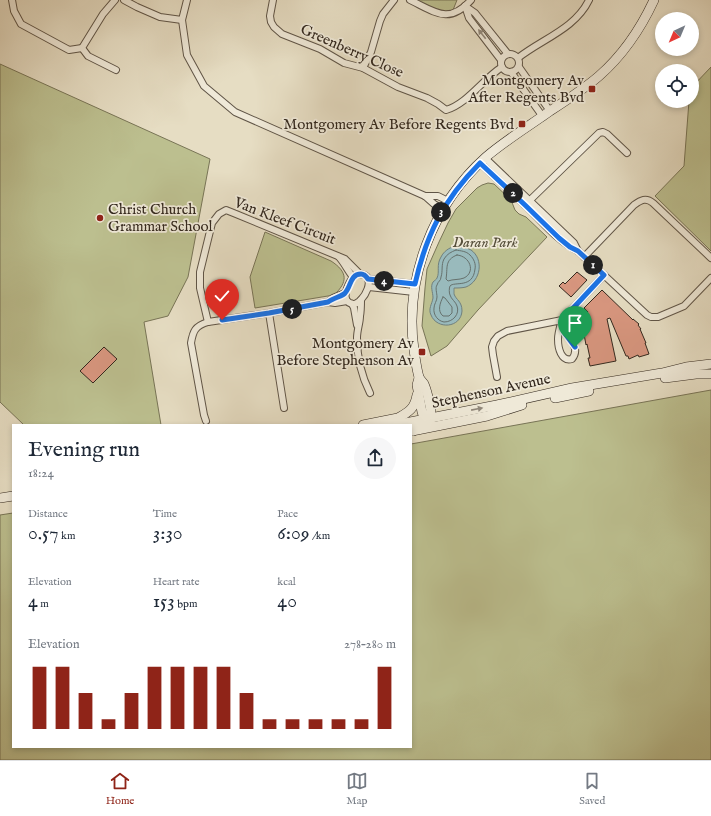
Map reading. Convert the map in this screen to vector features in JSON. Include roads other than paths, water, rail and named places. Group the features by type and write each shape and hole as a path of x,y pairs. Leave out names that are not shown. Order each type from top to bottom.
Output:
{"main road":[{"path":"425,420 417,385 419,378 412,328 415,288 419,266 427,242 445,205 468,175 482,160 600,75 629,43 638,30 654,0"},
{"name":"Stephenson Avenue","path":"401,424 572,388 662,373 686,367 711,364"},
{"name":"Stephenson Avenue","path":"412,431 487,416 523,405 631,383 674,376 709,375"},
{"path":"412,431 425,420 431,411 424,383 419,378"},
{"path":"368,424 402,416 414,406 418,392"},
{"path":"425,420 440,423 487,416"},
{"path":"0,498 12,496"}],"street":[{"path":"12,0 14,11 21,24 68,50 82,48"},
{"path":"82,48 103,14 115,0"},
{"path":"124,0 136,7 160,17 182,20"},
{"path":"187,0 182,20 187,55 204,86 235,112 425,196 434,204 445,205"},
{"name":"Greenberry Close","path":"273,0 270,16 271,22 282,34 320,49 344,63 363,68 398,87 427,98 446,110 453,108 460,103 494,72 502,67"},
{"path":"363,68 374,44 380,21 387,8 394,0"},
{"path":"410,0 443,14 452,14 465,6 471,0"},
{"path":"518,58 572,22 583,11 589,0"},
{"path":"465,6 475,12 508,54"},
{"path":"465,6 469,18 502,60"},
{"path":"82,48 88,56 116,70"},
{"path":"513,54 518,58 520,64 519,66 547,114 511,72 506,71 502,67 501,65 504,56 513,54"},
{"path":"511,72 516,70 519,66"},
{"path":"527,203 600,133 603,132 607,134 627,153"},
{"path":"482,160 527,203 559,238 584,256 649,316 656,317 684,306 711,278"},
{"path":"425,196 438,196 445,205"},
{"path":"584,256 634,205 641,200 646,200 653,203 711,258"},
{"name":"Van Kleef Circuit","path":"208,322 200,288 200,272 212,222 219,214 226,210 345,258 360,274"},
{"name":"Van Kleef Circuit","path":"338,256 353,277"},
{"path":"358,326 354,308 345,298 345,293 353,277 356,275 360,274 366,276 368,279 415,288"},
{"path":"562,320 564,332 575,347 576,354 569,360 563,357 558,345 558,334 562,320 604,275"},
{"path":"368,279 370,284 361,300 357,339 365,384 370,393"},
{"path":"368,287 415,288"},
{"path":"328,302 345,293"},
{"path":"206,421 191,343 192,334 201,324 328,302 358,303 361,300"},
{"path":"269,313 284,408"},
{"path":"497,377 492,351 493,344 498,336 507,331 562,320"}],"water":[{"path":"455,246 467,248 475,254 478,259 479,270 478,275 471,284 462,288 454,288 454,294 462,308 461,317 453,324 443,325 434,320 430,313 433,298 432,286 433,282 438,276 439,263 442,255 447,250"}],"place":[{"name":"Montgomery Av After Regents Bvd","path":"592,89"},
{"name":"Montgomery Av Before Regents Bvd","path":"522,124"},
{"name":"Christ Church Grammar School","path":"100,218"},
{"name":"Montgomery Av Before Stephenson Av","path":"422,352"}],"park label":[{"name":"Daran Park","path":"485,242"}]}
